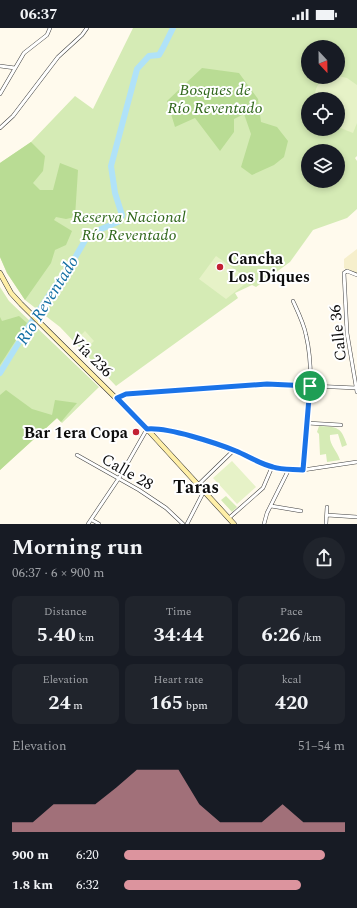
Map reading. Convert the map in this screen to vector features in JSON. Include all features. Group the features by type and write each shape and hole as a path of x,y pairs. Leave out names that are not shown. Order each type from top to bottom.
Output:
{"main road":[{"name":"Vía 236","path":"0,273 11,293 147,429 199,484 234,524"}],"street":[{"path":"0,128 13,116 58,57 82,35 87,28"},
{"path":"0,94 27,50 47,35 50,30"},
{"path":"0,66 15,68"},
{"name":"Calle 36","path":"357,275 352,272 344,273 347,333 357,389"},
{"path":"293,301 306,335 310,364 310,386 303,470"},
{"path":"117,398 126,394 267,384 357,389"},
{"path":"307,423 342,425"},
{"path":"88,524 119,478 147,429 154,428 171,431 234,450 272,467 303,470 357,462"},
{"path":"199,484 234,450"},
{"name":"Calle 28","path":"78,456 119,478 166,508 183,524"},
{"path":"229,518 263,488 272,467"},
{"path":"264,524 267,513 288,469"},
{"path":"187,524 204,491"},
{"path":"271,506 301,511"},
{"path":"326,524 327,507"},
{"path":"327,515 357,517"},
{"path":"92,520 99,524"}],"shaded area":[{"path":"357,249 357,275 344,268 344,259"}],"green space":[{"name":"Reserva Nacional Río Reventado","path":"133,28 357,28 357,156 355,158 357,161 357,209 347,218 313,230 290,262 256,287 252,285 235,293 238,298 116,386 60,327 25,300 7,273 0,257 0,163 31,142 75,96 93,109"},
{"name":"Bosques de Río Reventado","path":"202,68 239,73 258,99 261,122 277,127 288,141 284,157 274,165 252,175 241,167 251,134 244,114 234,119 234,132 220,151 195,118 175,127 167,101"},
{"path":"345,78 357,85 357,123 353,133 345,130 345,92 315,92 318,85 345,84"},
{"path":"31,142 45,156 43,171 33,183 40,190 53,190 60,163 78,170 75,217 66,219 56,217 54,220 72,231 66,245 55,250 51,263 25,300 7,273 0,257 0,163"},
{"name":"Cancha Los Diques","path":"216,256 250,280 226,299 199,279"},
{"path":"0,287 9,301 99,387 62,423 57,418 0,470"},
{"path":"19,316 27,323 0,365 0,317 2,321"},
{"path":"85,331 94,341 89,346 80,336"},
{"path":"6,390 32,409 52,415 55,400 77,403 61,422 57,418 0,470 0,395"},
{"path":"319,426 331,427 341,431 347,445 342,447 338,434 330,435 332,445 340,460 327,462 326,454 320,455 319,434 317,432"},
{"path":"232,461 256,487 237,504 213,478"},
{"path":"226,496 237,507 232,512 221,500"}],"waterway":[{"name":"Rio Reventado","path":"0,373 34,318 69,268 87,237 120,221 122,215 115,193 111,166 137,69 149,56 159,55 173,28"}],"place":[{"name":"Cancha Los Diques","path":"220,267"},
{"name":"Bar 1era Copa","path":"136,432"}],"district":[{"name":"Taras","path":"196,487"}],"route":[{"path":"267,384 310,386 303,470 272,467 234,450 205,440 171,431 154,428 147,429 117,398 126,394 267,384"}]}
